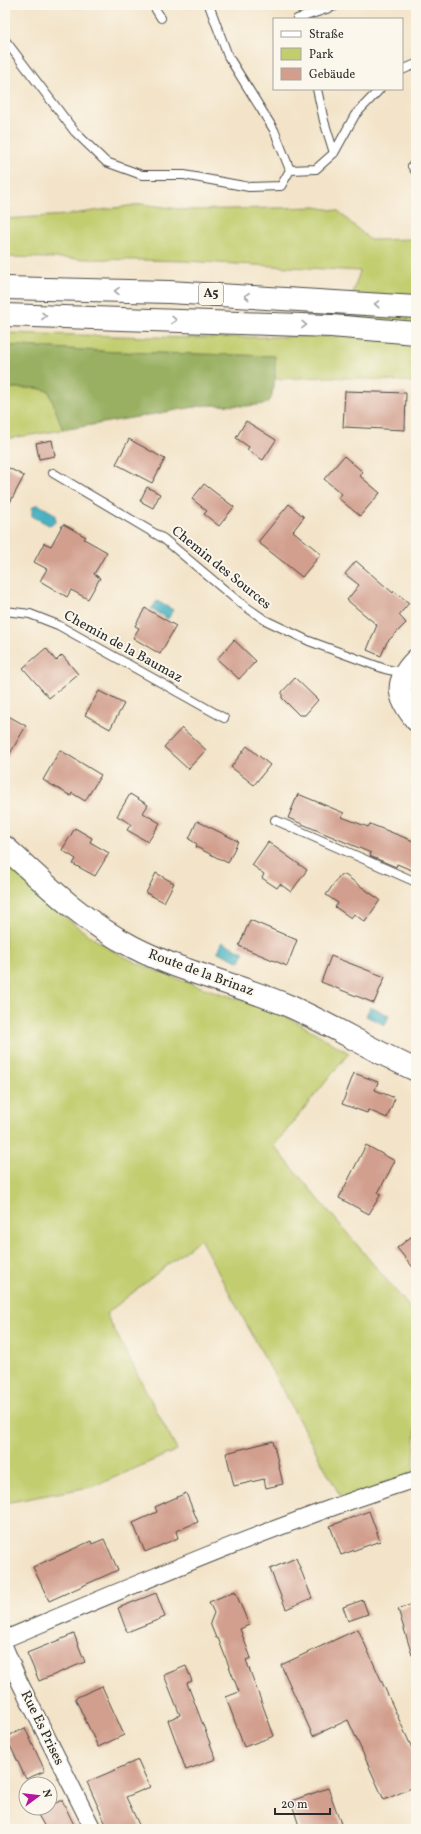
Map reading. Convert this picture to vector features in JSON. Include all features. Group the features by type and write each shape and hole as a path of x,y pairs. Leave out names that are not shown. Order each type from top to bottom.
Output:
{"main road":[{"name":"A5","path":"5,288 176,293 416,306"},
{"name":"A5","path":"5,316 324,326 416,333"},
{"path":"410,666 401,686 403,703 416,720"},
{"name":"Route de la Brinaz","path":"5,847 72,908 108,933 134,948 156,958 290,1007 416,1070"}],"street":[{"path":"5,1639 225,1548 344,1503 416,1479"},
{"name":"Rue Es Prises","path":"5,1648 19,1681 93,1829"}],"lane":[{"path":"153,5 161,18"},
{"path":"209,5 228,56 274,130 290,170"},
{"path":"300,18 338,5"},
{"path":"5,40 75,132 106,162 142,175 184,175 249,187 281,186 290,170"},
{"path":"403,70 416,64"},
{"path":"317,90 324,121 334,153"},
{"path":"290,170 316,169 334,153 355,115 379,90"},
{"name":"Chemin des Sources","path":"53,473 164,539 239,602 265,620 308,641 385,669 410,666"},
{"name":"Chemin de la Baumaz","path":"5,611 30,614 58,626 224,718"},
{"path":"275,820 416,882"}],"green space":[{"path":"142,204 186,210 316,207 338,211 370,240 416,239 416,382 328,377 275,379 274,356 115,352 5,345 5,333 189,338 339,336 360,271 184,261 5,257 5,219 66,215"},
{"path":"5,345 115,352 275,356 275,379 271,399 265,404 247,406 206,405 63,430 49,391 37,388 5,388"},
{"path":"5,388 37,388 49,391 63,430 5,439"},
{"path":"5,862 68,920 110,949 150,969 277,1013 304,1026 349,1053 274,1146 416,1315 416,1422 413,1480 344,1503 200,1239 106,1314 177,1450 95,1486 5,1503"}],"water":[{"path":"35,505 39,505 55,514 56,522 49,525 32,516 32,508"},
{"path":"157,601 173,610 168,619 151,609"},
{"path":"222,942 244,952 240,962 218,952"},
{"path":"370,1007 389,1015 385,1025 366,1016"}],"building":[{"path":"345,391 406,393 405,430 343,427"},
{"path":"246,421 276,440 263,460 247,450 249,447 236,438"},
{"path":"129,439 165,459 152,483 116,464"},
{"path":"52,440 55,456 39,459 36,443"},
{"path":"344,456 363,472 360,476 380,493 360,516 338,498 342,494 324,479"},
{"path":"5,466 24,476 5,512"},
{"path":"204,484 234,507 219,526 204,514 207,511 192,499"},
{"path":"147,487 160,494 153,508 140,501"},
{"path":"289,504 304,517 293,531 321,554 302,577 258,542"},
{"path":"63,524 86,537 84,539 107,552 94,574 100,578 88,599 71,590 67,597 40,581 47,569 34,562 44,543 51,546"},
{"path":"356,561 393,593 394,591 409,603 399,615 406,623 387,642 381,656 367,650 377,625 347,600 359,585 345,574"},
{"path":"145,608 176,626 160,654 133,638 139,628 135,626"},
{"path":"234,640 256,661 239,679 217,659"},
{"path":"46,648 56,661 62,655 78,674 49,698 23,668"},
{"path":"295,678 318,700 305,715 299,715 282,698 282,692"},
{"path":"99,691 124,704 110,729 85,715"},
{"path":"5,714 26,726 5,762"},
{"path":"182,728 206,750 188,769 164,747"},
{"path":"247,746 270,765 254,785 231,767"},
{"path":"60,750 101,775 85,801 72,793 71,796 43,780"},
{"path":"130,794 148,805 143,813 160,823 148,842 127,830 131,824 117,816"},
{"path":"298,794 344,813 342,817 368,827 370,824 416,842 416,872 397,864 396,867 370,856 371,853 288,818"},
{"path":"197,821 238,841 228,863 196,847 197,844 189,839"},
{"path":"75,828 92,838 90,842 109,853 95,876 73,864 76,859 62,850"},
{"path":"268,842 307,870 291,892 280,884 277,888 262,878 264,874 252,865"},
{"path":"156,873 174,883 164,902 146,893"},
{"path":"340,875 345,875 380,900 365,922 354,914 351,918 335,907 338,903 326,895"},
{"path":"250,920 297,940 287,966 239,946"},
{"path":"331,956 385,977 374,1003 321,982"},
{"path":"354,1073 378,1082 375,1090 395,1098 387,1118 368,1110 367,1113 342,1104"},
{"path":"366,1145 395,1161 378,1193 381,1194 369,1214 339,1198"},
{"path":"416,1233 416,1271 397,1248"},
{"path":"273,1441 283,1484 266,1488 264,1479 234,1486 226,1453"},
{"path":"186,1493 198,1522 176,1531 178,1538 145,1552 133,1523 157,1512 155,1507"},
{"path":"369,1511 380,1541 341,1555 330,1526"},
{"path":"104,1539 118,1570 49,1601 33,1567 91,1541 92,1544"},
{"path":"296,1558 312,1598 286,1609 270,1569"},
{"path":"235,1591 249,1625 240,1629 251,1658 246,1660 274,1736 244,1747 226,1697 239,1692 218,1638 216,1638 210,1623 214,1613 209,1602"},
{"path":"156,1593 165,1617 127,1632 118,1608"},
{"path":"363,1600 368,1614 348,1621 343,1607"},
{"path":"416,1603 416,1654 412,1655 398,1609"},
{"path":"358,1629 416,1757 416,1786 384,1800 348,1720 313,1736 281,1665"},
{"path":"74,1634 85,1662 39,1681 27,1653"},
{"path":"186,1666 192,1681 187,1683 216,1759 186,1770 168,1720 180,1715 164,1675"},
{"path":"102,1686 124,1735 98,1747 75,1698"},
{"path":"25,1728 45,1771 33,1776 25,1776 6,1737"},
{"path":"138,1760 150,1787 126,1797 141,1829 108,1829 87,1782"},
{"path":"328,1788 343,1829 300,1829 291,1801"},
{"path":"62,1800 76,1829 46,1829 39,1816 58,1816 58,1802"}]}
